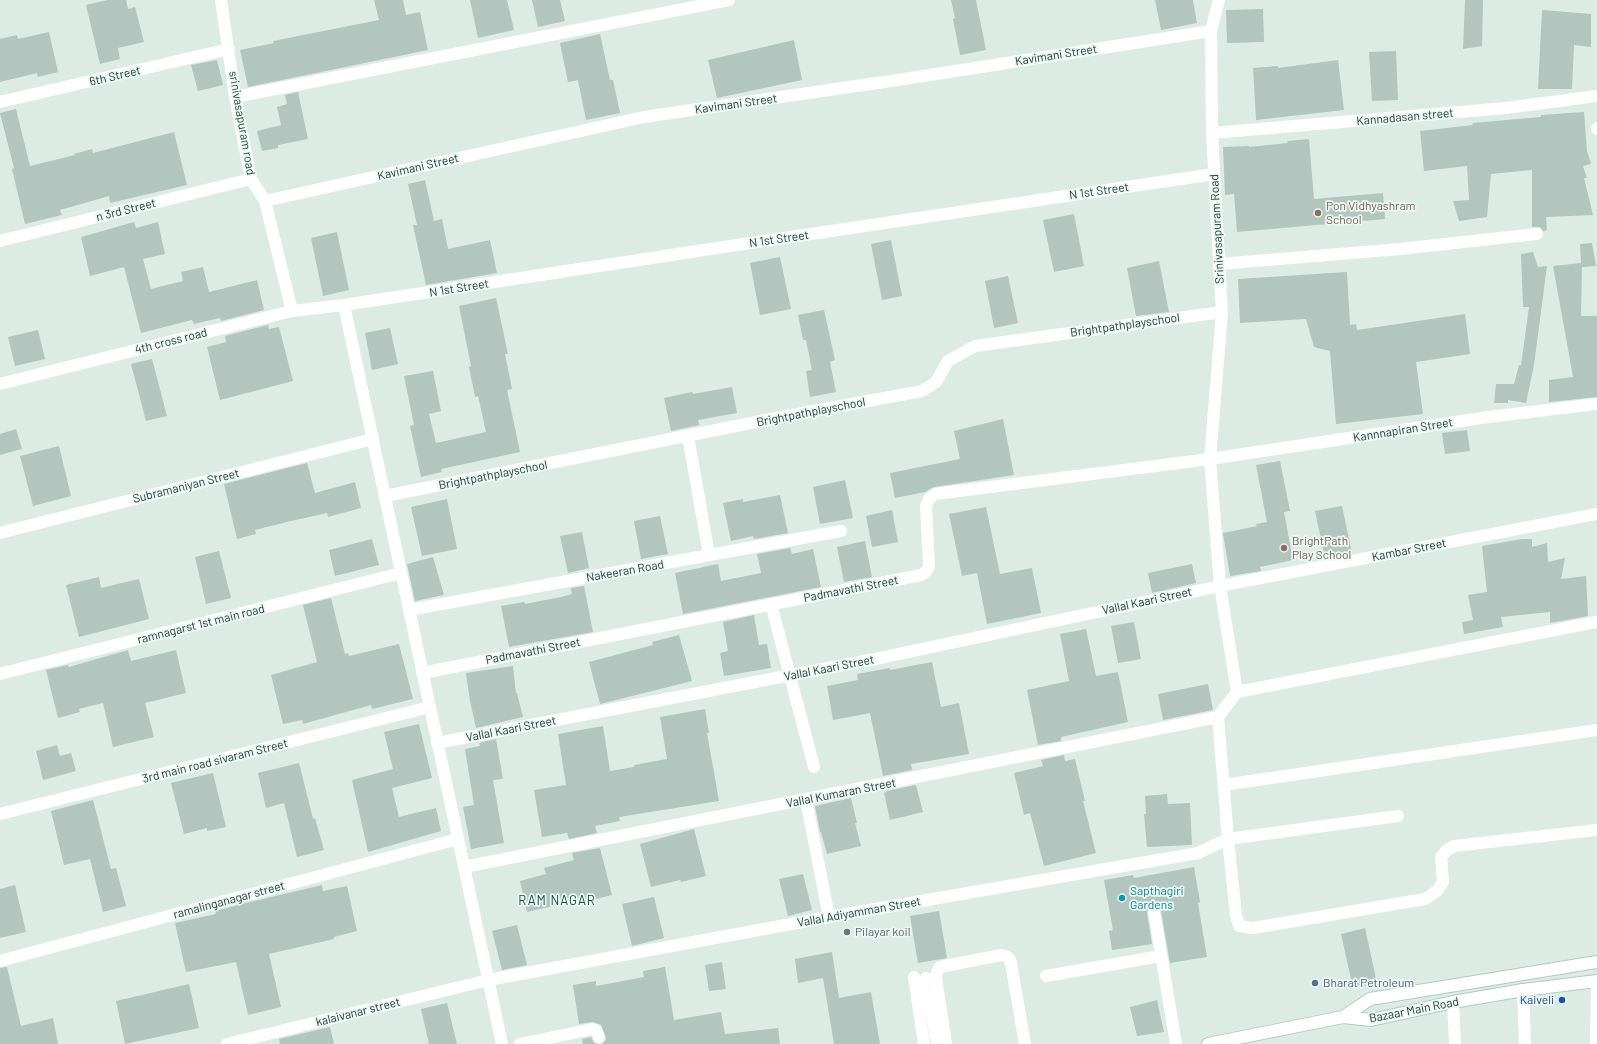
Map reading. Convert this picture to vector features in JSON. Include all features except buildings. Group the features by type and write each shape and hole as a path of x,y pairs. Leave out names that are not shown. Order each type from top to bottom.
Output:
{"street":[{"name":"srinivasapuram road","path":"221,0 235,97 251,179 265,201 292,311"},
{"path":"235,97 728,0"},
{"name":"Srinivasapuram Road","path":"1219,0 1211,31 1212,133 1222,312 1210,460 1220,586 1237,692"},
{"name":"Kavimani Street","path":"265,201 644,117 904,79 1211,31"},
{"name":"6th Street","path":"0,102 229,49"},
{"name":"Kannadasan street","path":"1212,133 1506,108 1597,96"},
{"name":"N 1st Street","path":"344,305 733,245 1214,174"},
{"name":"n 3rd Street","path":"0,241 251,179"},
{"path":"1219,264 1400,249 1537,234"},
{"path":"344,305 502,1044"},
{"name":"4th cross road","path":"0,384 292,311 344,305"},
{"name":"Brightpathplayschool","path":"385,496 922,391 936,382 948,361 975,346 1222,312"},
{"name":"Kannnapiran Street","path":"1210,460 1488,417 1597,404"},
{"path":"688,436 709,555"},
{"name":"Subramaniyan Street","path":"0,533 373,439"},
{"name":"Padmavathi Street","path":"422,673 921,575 926,572 929,567 926,506 929,499 935,494 1210,460"},
{"name":"Kambar Street","path":"1220,586 1597,514"},
{"name":"Nakeeran Road","path":"409,610 841,531"},
{"name":"ramnagarst 1st main road","path":"0,674 401,573"},
{"name":"Vallal Kaari Street","path":"437,743 875,659 1220,586"},
{"path":"770,604 814,767"},
{"path":"1597,622 1237,692 1218,717 1228,839 1236,915 1239,926 1253,928 1425,898 1437,891 1443,882 1441,857 1447,850 1454,846 1597,830"},
{"name":"3rd main road sivaram Street","path":"0,814 430,707"},
{"name":"Vallal Kumaran Street","path":"464,867 1218,717"},
{"path":"1224,785 1597,730"},
{"path":"806,800 829,917"},
{"name":"Vallal Adiyamman Street","path":"488,980 829,917 1198,853 1228,839 1398,816"},
{"name":"ramalinganagar street","path":"0,961 458,839"},
{"path":"1154,912 1176,1044"},
{"path":"946,1044 936,978 940,967 1005,956 1009,958 1013,969 1026,1044"},
{"path":"1046,976 1161,956"},
{"path":"1343,1016 1370,999 1597,962"},
{"path":"924,1044 920,977 937,1044"},
{"name":"kalaivanar street","path":"227,1044 488,980"},
{"path":"1596,1044 1597,982"},
{"name":"Bazaar Main Road","path":"1208,1044 1343,1016 1371,1020 1453,1002 1523,990 1597,982"},
{"path":"1523,990 1525,1044"},
{"path":"1453,1002 1455,1044"},
{"path":"520,1044 592,1029 596,1030 598,1037"}],"place":[{"name":"Pon Vidhyashram School","path":"1318,213"},
{"name":"BrightPath Play School","path":"1284,548"},
{"name":"Sapthagiri Gardens","path":"1122,898"},
{"name":"Pilayar koil","path":"847,932"},
{"name":"Bharat Petroleum","path":"1315,983"},
{"name":"Kaiveli","path":"1562,1000"}],"district":[{"name":"RAM NAGAR","path":"557,901"}]}
